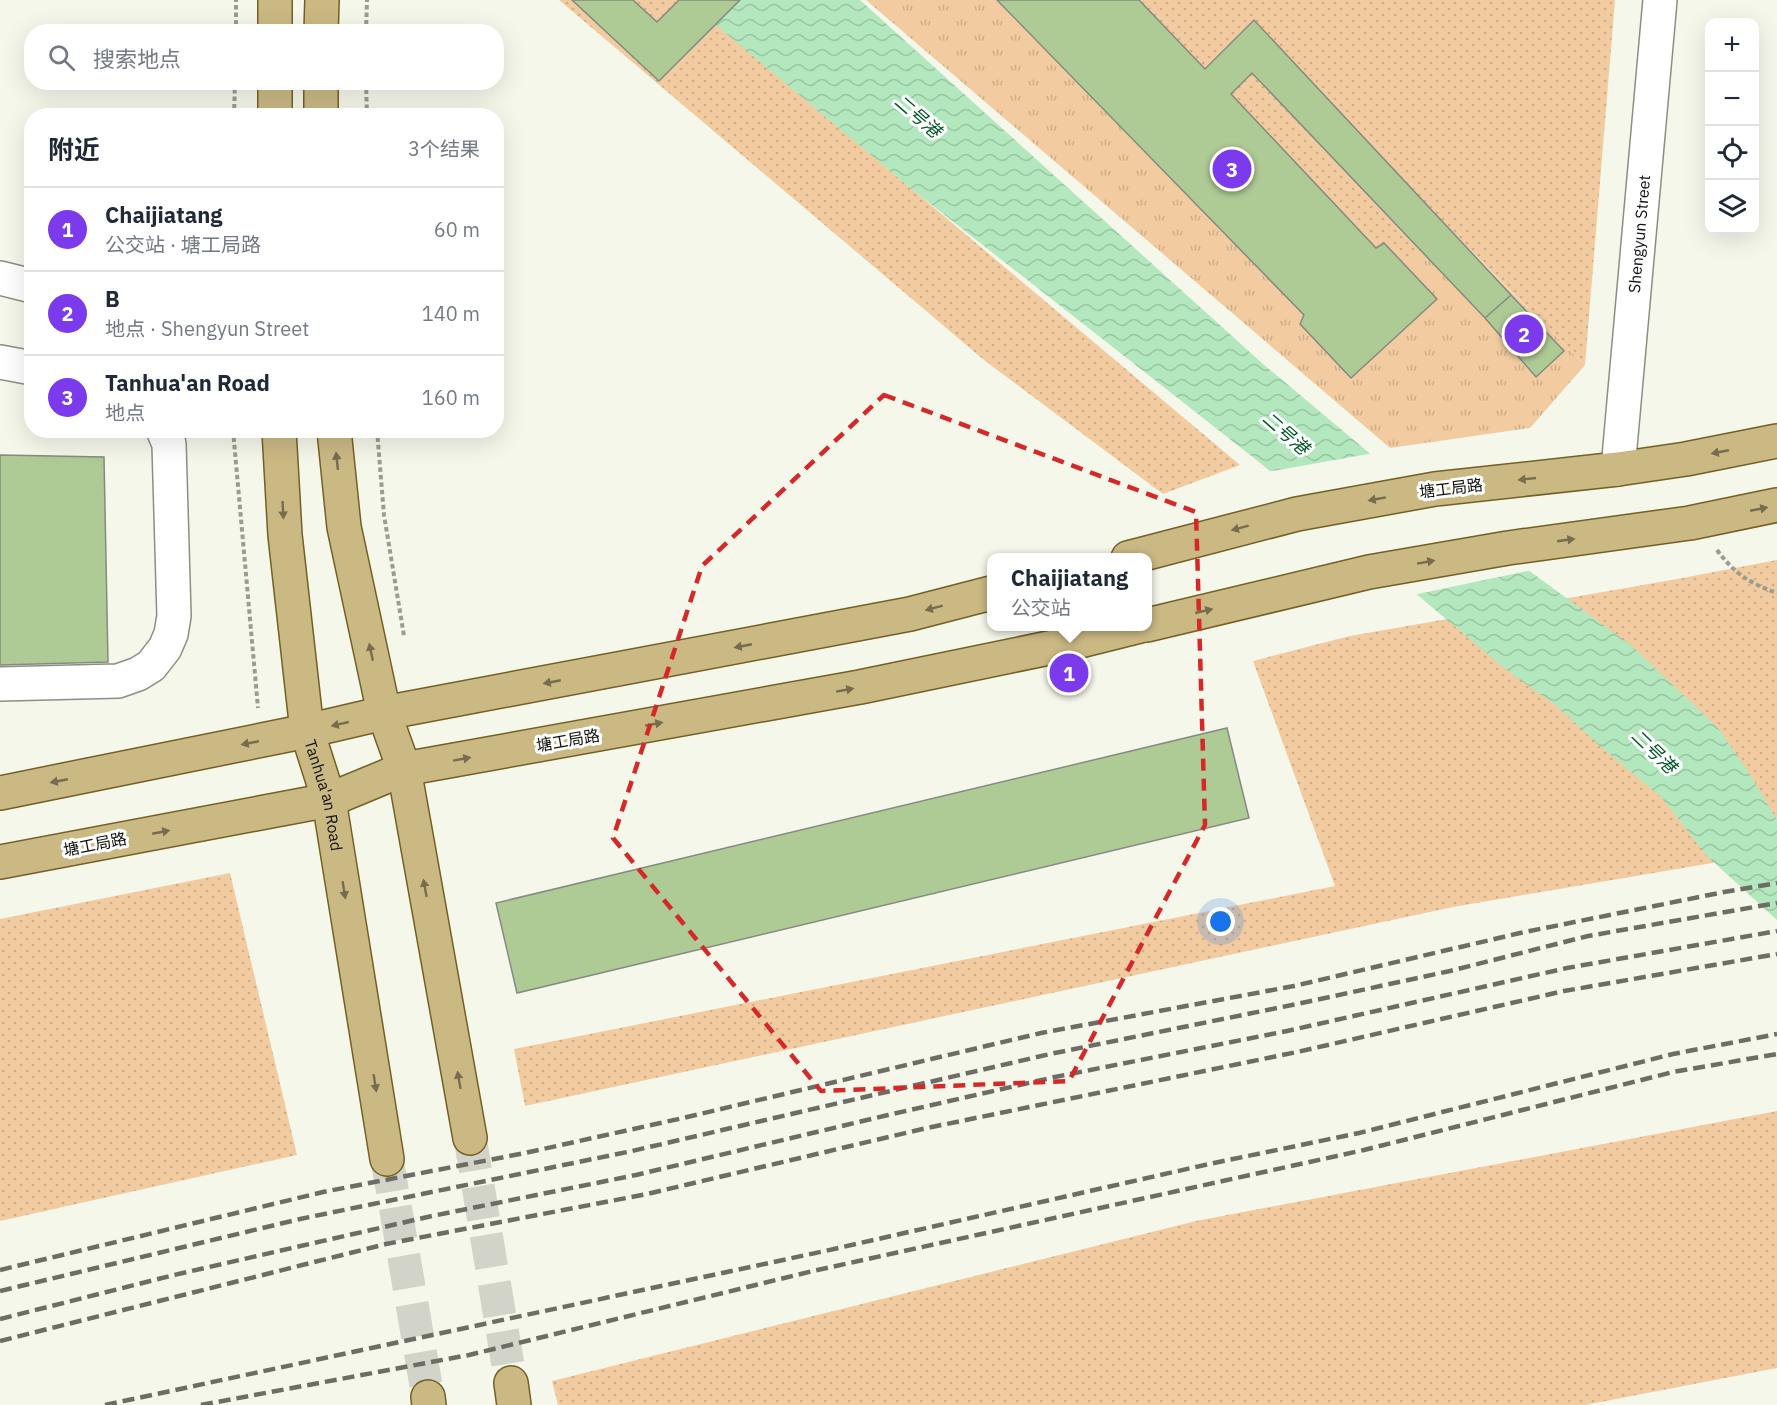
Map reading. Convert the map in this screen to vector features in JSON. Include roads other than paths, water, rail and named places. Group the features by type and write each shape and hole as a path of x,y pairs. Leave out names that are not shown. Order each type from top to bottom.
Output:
{"main road":[{"path":"275,0 275,24"},
{"path":"321,24 322,0"},
{"path":"275,90 275,108"},
{"path":"321,90 321,108"},
{"name":"Tanhua'an Road","path":"279,438 285,535 307,731 329,800 387,1159"},
{"path":"335,438 345,527 384,713 404,769 470,1138"},
{"name":"塘工局路","path":"1147,553 1297,514 1435,489 1618,469 1686,459 1777,441"},
{"path":"1152,624 1369,572 1508,548 1690,523 1777,505"},
{"path":"0,793 261,741 384,713 910,614 987,594"},
{"name":"塘工局路","path":"0,862 329,800 404,769 860,687 1123,631"}],"street":[{"name":"Shengyun Street","path":"1618,469 1660,0"},
{"path":"0,278 24,284"},
{"path":"0,362 24,366"},
{"path":"0,684 118,681 138,674 151,666 165,648 171,634 174,616 169,444 166,438"}],"water":[{"name":"二号港","path":"686,0 860,0 1263,364 1374,457 1632,646 1718,728 1746,768 1777,820 1777,920 1707,856 1662,798 1558,707 1508,671 1259,462 914,191"}],"tunnel":[{"path":"470,1138 511,1383"},
{"path":"387,1159 428,1397"}],"railway":[{"path":"0,1270 323,1192 525,1153 1041,1033 1294,986 1520,933 1777,883"},
{"path":"0,1291 300,1219 632,1151 1050,1054 1450,971 1588,936 1777,903"},
{"path":"0,1319 174,1275 432,1216 636,1175 1055,1077 1287,1031 1567,968 1777,931"},
{"path":"0,1341 386,1244 647,1194 927,1128 1297,1052 1564,991 1777,954"},
{"path":"105,1405 825,1251 1209,1164 1359,1133 1673,1054 1777,1034"},
{"path":"201,1405 469,1355 813,1271 1364,1150 1673,1072 1777,1054"}],"place":[{"name":"Tanhua'an Road","path":"1232,169"},
{"name":"B","path":"1524,334"},
{"name":"Chaijiatang","path":"1069,673"}]}
